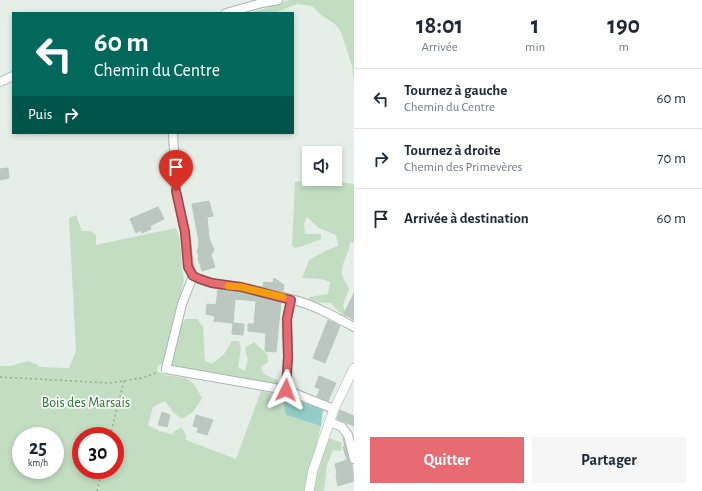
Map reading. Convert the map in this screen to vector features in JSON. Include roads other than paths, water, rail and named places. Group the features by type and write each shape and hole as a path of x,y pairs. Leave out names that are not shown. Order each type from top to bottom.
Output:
{"street":[{"path":"230,12 278,0"},
{"path":"0,82 12,76"},
{"path":"173,134 176,191 185,232 188,267 193,276 212,283 241,287 320,309 354,327"},
{"path":"193,276 182,304 166,370 286,390 334,409"},
{"path":"286,390 288,357 287,319 291,300"},
{"path":"309,491 313,470 334,409 354,368"},
{"path":"330,422 342,427 348,435 354,459"}],"water":[{"path":"282,396 323,409 321,426 286,415"}],"park label":[{"name":"Bois des Marsais","path":"86,402"}]}
